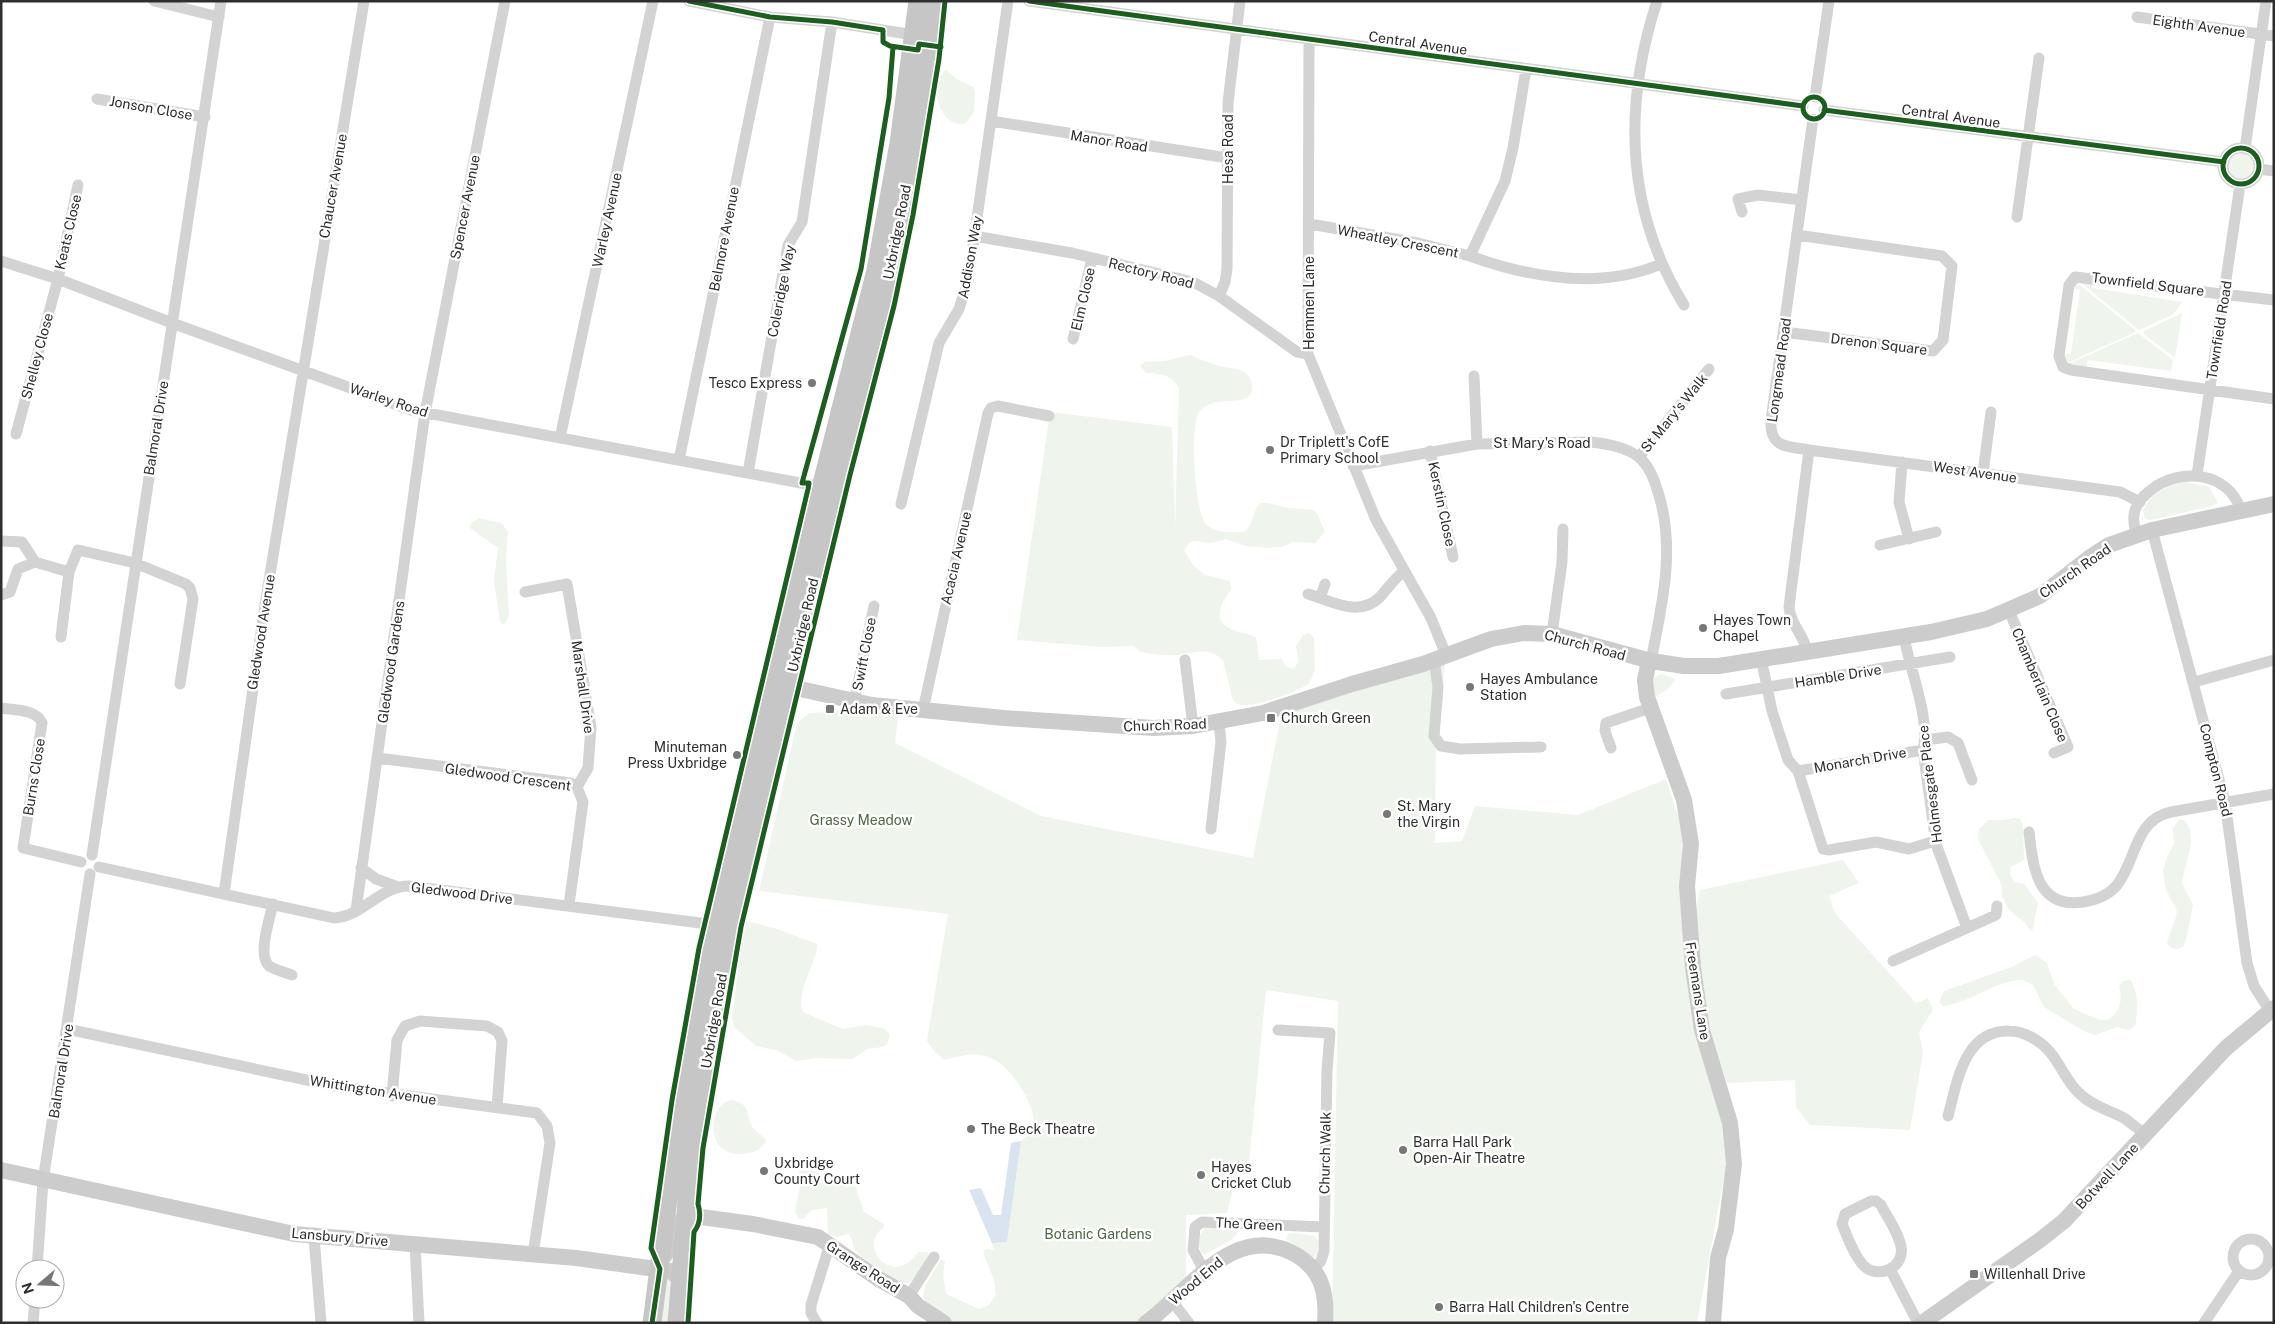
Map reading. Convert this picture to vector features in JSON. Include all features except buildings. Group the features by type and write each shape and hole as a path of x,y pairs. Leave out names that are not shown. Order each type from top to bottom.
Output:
{"main road":[{"name":"Uxbridge Road","path":"782,685 822,487 862,335 885,225 914,35 930,1"},
{"name":"Uxbridge Road","path":"652,1323 673,1164 725,927 767,717 782,685 821,546 875,343 904,214 930,1"},
{"path":"885,225 897,225 904,214"},
{"name":"Uxbridge Road","path":"678,1323 691,1152 698,1095 713,1013 725,927"}],"street":[{"path":"154,1 219,17"},
{"name":"Balmoral Drive","path":"92,855 135,563 205,117 221,1"},
{"name":"Chaucer Avenue","path":"302,371 364,1"},
{"name":"Spencer Avenue","path":"425,413 505,1"},
{"name":"Warley Avenue","path":"560,438 653,1"},
{"path":"689,1 770,18 832,22 914,35"},
{"name":"Addison Way","path":"901,504 939,343 959,309 965,293 1008,1"},
{"name":"Central Avenue","path":"1029,1 1803,106"},
{"name":"Hesa Road","path":"1219,296 1226,282 1227,269 1228,102 1240,1"},
{"path":"1657,1 1643,54 1638,84 1634,137 1637,178 1648,231 1661,264 1684,305"},
{"path":"1815,97 1829,1"},
{"path":"2245,149 2266,1"},
{"name":"Eighth Avenue","path":"2137,17 2274,36"},
{"name":"Belmore Avenue","path":"679,460 770,18"},
{"name":"Coleridge Way","path":"748,473 788,245 802,222 832,22"},
{"name":"Hemmen Lane","path":"1309,40 1310,224 1306,341 1308,354 1383,535 1435,626 1440,658"},
{"path":"2017,217 2039,58"},
{"name":"Wheatley Crescent","path":"1310,224 1418,242 1470,256 1505,181 1513,148 1526,69"},
{"path":"1815,97 1823,102 1824,110 1819,117 1813,119 1806,115 1803,106 1807,99 1815,97"},
{"name":"Jonson Close","path":"97,99 205,117"},
{"name":"Central Avenue","path":"1824,110 2224,162"},
{"name":"Longmead Road","path":"1809,450 1778,443 1771,432 1813,119"},
{"name":"Manor Road","path":"991,122 1228,158"},
{"path":"2245,149 2256,156 2259,169 2253,180 2240,184 2227,177 2224,162 2230,152 2245,149"},
{"path":"2259,169 2274,171"},
{"name":"Townfield Road","path":"2197,475 2240,184"},
{"name":"Keats Close","path":"58,279 78,185"},
{"path":"1742,212 1738,199 1748,196 1802,200"},
{"name":"Drenon Square","path":"1784,332 1933,351 1943,340 1952,279 1952,266 1942,256 1797,235"},
{"name":"Rectory Road","path":"974,236 1092,258 1189,280 1219,296 1296,352 1308,354"},
{"path":"1470,256 1534,274 1581,278 1623,276 1661,264"},
{"name":"Elm Close","path":"1073,339 1092,258"},
{"name":"Warley Road","path":"1,261 58,279 302,371 425,413 822,487"},
{"name":"Townfield Square","path":"2209,390 2071,370 2063,367 2059,356 2069,285 2073,278 2081,276 2224,294"},
{"name":"Shelley Close","path":"16,434 58,279"},
{"path":"2224,294 2274,300"},
{"name":"St Mary's Walk","path":"1639,457 1709,369"},
{"name":"Gledwood Avenue","path":"224,894 264,611 302,371"},
{"path":"1474,376 1477,444"},
{"path":"2209,390 2274,399"},
{"name":"Acacia Avenue","path":"923,710 988,413 992,408 998,406 1049,416"},
{"path":"1983,473 1991,412"},
{"name":"Gledwood Gardens","path":"356,910 425,413"},
{"name":"St Mary's Road","path":"1353,466 1477,444 1591,442 1618,448 1639,457"},
{"path":"1807,651 1804,641 1792,622 1789,607 1809,450"},
{"name":"West Avenue","path":"1809,450 2120,492 2140,502"},
{"name":"Kerstin Close","path":"1430,451 1453,557"},
{"path":"1639,457 1649,470 1657,487 1664,515 1668,545 1666,574 1650,661"},
{"path":"1902,462 1899,502 1909,539"},
{"path":"2136,535 2134,516 2146,494 2162,482 2182,476 2197,475 2212,480 2230,491 2241,511"},
{"name":"Church Road","path":"782,685 854,703 1112,727 1154,728 1193,726 1263,713 1440,658 1501,636 1524,633 1552,634 1650,661 1705,667 1904,636 1967,624 2009,611 2048,591 2102,549 2136,535 2274,504"},
{"path":"1552,634 1562,562 1563,529"},
{"name":"Compton Road","path":"2152,530 2225,802 2246,963 2254,986 2272,1010"},
{"path":"1880,545 1936,532"},
{"path":"1,541 22,542 35,562"},
{"path":"61,637 69,572 78,550 135,563 177,579 186,584 193,593 180,684"},
{"path":"1,595 10,592 18,569 35,562 69,572"},
{"path":"1308,594 1346,606 1362,608 1379,598 1404,571"},
{"name":"Marshall Drive","path":"525,592 567,584 591,727 588,768 577,787"},
{"path":"1320,598 1325,584"},
{"name":"Swift Close","path":"854,703 874,606"},
{"name":"Chamberlain Close","path":"2009,611 2068,747 2054,753"},
{"name":"Holmesgate Place","path":"1904,636 1909,664 1918,691 1935,841 1967,928"},
{"name":"Hamble Drive","path":"1726,694 1950,657"},
{"path":"1440,658 1434,736 1436,742 1441,746 1460,749 1541,747"},
{"path":"1762,658 1767,687 1788,760 1798,771 1823,849 1829,850 1876,842 1909,848 1935,841"},
{"path":"1185,660 1193,726"},
{"path":"2194,682 2274,660"},
{"name":"Freemans Lane","path":"1650,661 1645,688 1650,708 1684,800 1691,844 1687,886 1693,968 1702,1030 1730,1123 1734,1164 1726,1229 1718,1258 1713,1323"},
{"name":"Burns Close","path":"1,708 32,713 39,717 42,723 23,848 81,862"},
{"path":"1611,748 1605,731 1606,723 1650,708"},
{"path":"1211,829 1222,742 1219,722"},
{"name":"Monarch Drive","path":"1798,771 1924,745 1948,736 1958,744 1972,780"},
{"name":"Gledwood Crescent","path":"378,758 571,783 577,787 583,802 569,906"},
{"path":"2029,832 2034,867 2042,886 2057,899 2067,902 2081,902 2105,895 2116,886 2138,838 2153,819 2165,813 2274,794"},
{"path":"92,855 99,860 94,871 82,870 81,862 84,857 92,855"},
{"path":"361,868 376,879 398,887"},
{"name":"Balmoral Drive","path":"38,1259 43,1181 94,871"},
{"name":"Gledwood Drive","path":"94,871 224,894 334,918 344,917 398,887 408,886 725,927"},
{"path":"273,904 264,957 269,965 292,974"},
{"path":"1893,961 1996,916 1997,906"},
{"name":"Botwell Lane","path":"1922,1323 2059,1225 2089,1196 2226,1048 2272,1010"},
{"path":"392,1096 397,1040 405,1026 420,1021 487,1026 498,1032 502,1041 497,1107"},
{"name":"Whittington Avenue","path":"67,1029 335,1086 392,1096 537,1113 544,1121 550,1134 533,1254"},
{"name":"Church Walk","path":"1278,1030 1330,1033 1327,1070 1323,1255 1314,1269"},
{"path":"1948,1116 1964,1061 1970,1051 1987,1036 2010,1031 2023,1033 2043,1045 2054,1058 2067,1081 2082,1096 2125,1119 2145,1134"},
{"name":"Lansbury Drive","path":"1,1170 43,1181 256,1227 314,1237 533,1254 660,1269 670,1271 681,1279"},
{"path":"1871,1201 1881,1204 1902,1249 1899,1261 1890,1269 1875,1272 1861,1262 1842,1224 1845,1214 1871,1201"},
{"path":"660,1269 674,1232 686,1215"},
{"name":"Grange Road","path":"686,1215 752,1224 818,1238 895,1289 909,1296 923,1310 944,1323"},
{"name":"The Green","path":"1205,1272 1194,1250 1195,1226 1202,1222 1324,1227"},
{"path":"314,1237 321,1323"},
{"path":"415,1244 419,1323"},
{"name":"Wood End","path":"1146,1323 1205,1272 1235,1250 1263,1244 1288,1251 1314,1269 1322,1285 1326,1304 1325,1323"},
{"path":"818,1323 811,1313 811,1305 829,1246"},
{"path":"909,1296 934,1257"},
{"path":"1890,1269 1918,1323"},
{"path":"2204,1323 2239,1270"},
{"path":"1172,1301 1189,1323"},
{"path":"33,1323 34,1309"}],"green space":[{"path":"946,70 958,80 973,87 975,92 974,112 965,124 956,123 949,119 939,104 937,85 940,77"},
{"path":"2241,154 2250,157 2253,166 2250,175 2241,178 2232,175 2229,166 2232,157"},
{"path":"2079,281 2093,281 2093,288 2182,302 2174,314 2139,330"},
{"path":"2076,282 2135,330 2134,333 2067,363 2064,354 2071,354 2080,290 2073,288"},
{"path":"2182,313 2175,358 2144,334 2144,331"},
{"path":"2138,333 2173,360 2171,371 2088,360 2086,368 2068,364"},
{"path":"1190,355 1247,374 1252,386 1247,398 1210,404 1200,411 1197,418 1194,448 1196,485 1201,515 1208,527 1218,531 1244,532 1250,525 1260,503 1268,503 1288,508 1314,510 1325,532 1315,543 1293,542 1281,547 1268,548 1245,546 1226,539 1211,543 1194,541 1189,543 1184,550 1193,565 1205,575 1230,581 1231,590 1221,607 1220,618 1228,628 1256,637 1259,660 1282,659 1285,666 1293,669 1299,662 1296,646 1303,635 1309,633 1314,638 1315,670 1309,684 1285,695 1256,704 1241,705 1234,701 1223,660 1212,653 1201,651 1163,655 1140,652 1134,646 1102,647 1017,640 1050,412 1172,427 1175,530 1179,389 1173,380 1161,375 1146,373 1140,366 1145,362 1165,361"},
{"path":"2185,482 2209,487 2218,503 2151,520 2145,519 2143,511 2155,495 2172,485"},
{"path":"479,518 501,523 508,531 506,560 509,616 504,625 500,622 494,581 498,548 470,528 471,523"},
{"path":"1446,655 1436,742 1435,843 1462,841 1475,806 1578,815 1666,779 1687,844 1684,901 1720,1105 1726,1167 1697,1323 1332,1323 1338,1001 1266,990 1248,1173 1237,1172 1227,1213 1186,1215 1186,1282 1136,1323 957,1323 933,1309 923,1297 925,1286 941,1259 945,1261 943,1275 946,1294 979,1309 989,1305 996,1295 994,1280 983,1253 986,1249 994,1250 992,1243 1007,1242 1021,1141 1033,1128 1033,1114 1020,1086 1000,1063 986,1056 974,1054 944,1060 933,1050 927,1041 948,914 759,891 797,723 809,713 899,708 895,743 1041,816 1253,858 1283,706"},
{"path":"1661,674 1676,679 1668,689 1655,697 1653,681 1655,677"},
{"path":"2020,819 2023,825 2024,860 2011,867 2010,874 2015,882 2024,884 2038,903 2032,932 2024,922 2009,910 2002,896 2002,886 1978,839 1979,829 1988,820"},
{"path":"2180,819 2185,821 2191,835 2190,851 2182,883 2193,905 2183,947 2176,949 2170,947 2167,942 2177,911 2166,890 2163,871 2166,859 2174,844 2173,828"},
{"path":"1843,860 1859,883 1829,896 1835,913 1916,1003 1928,998 1933,1010 1919,1032 1923,1052 1910,1130 1810,1125 1796,1107 1795,1080 1727,1083 1706,1013 1697,962 1695,937 1696,913 1700,890"},
{"path":"747,921 777,929 817,944 817,950 802,995 801,1004 803,1012 843,1029 866,1025 885,1029 890,1035 887,1044 883,1047 867,1049 853,1059 816,1058 796,1061 776,1050 756,1046 734,1027 732,1016 744,925"},
{"path":"2035,955 2047,963 2054,984 2074,1009 2100,1020 2108,1020 2118,1010 2121,997 2119,986 2123,981 2130,980 2135,990 2137,1002 2135,1026 2129,1030 2117,1027 2096,1035 2084,1031 2044,1007 2033,985 2023,980 1992,987 1953,1004 1943,1006 1939,1002 1944,991 2014,966"},
{"path":"731,1100 738,1102 746,1108 751,1124 766,1140 755,1151 746,1154 736,1154 726,1151 718,1144 714,1134 715,1116 722,1105"},
{"path":"803,1163 816,1173 845,1180 856,1188 864,1212 884,1224 884,1227 876,1235 874,1245 881,1261 889,1266 899,1267 909,1262 918,1252 928,1252 924,1264 912,1280 908,1283 902,1283 872,1265 859,1255 848,1234 838,1237 828,1234 827,1208 812,1210 803,1219 798,1219 795,1211 800,1187 799,1167"},
{"path":"1205,1228 1231,1228 1237,1231 1237,1234 1231,1240 1204,1255 1201,1252 1199,1241"},
{"path":"1288,1234 1314,1236 1319,1241 1314,1258 1286,1239"},
{"path":"671,1274 670,1323 659,1323 666,1279"}],"shaded area":[{"path":"1021,1141 1007,1242 992,1243 969,1190 981,1188 993,1215 1001,1215 1011,1143"}],"cycle path":[{"path":"689,1 770,17 832,22 883,30 883,42 890,46 918,50 919,44 941,47"},
{"path":"688,1323 694,1232 698,1226 699,1219 698,1204 703,1148 741,927 850,475 894,306 913,215 939,59 945,1"},
{"path":"1029,1 1803,106"},
{"path":"652,1323 660,1269 651,1248 672,1100 699,948 808,489 809,483 802,483 861,269 889,98 893,47"},
{"path":"1814,97 1822,100 1825,108 1822,116 1814,119 1806,116 1803,108 1806,100 1814,97"},
{"path":"1824,110 2224,162"},
{"path":"2241,148 2248,149 2254,153 2258,159 2259,166 2258,173 2254,179 2248,183 2241,184 2234,183 2228,179 2224,173 2223,166 2224,159 2228,153 2234,149 2241,148"}],"place":[{"name":"Tesco Express","path":"812,383"},
{"name":"Dr Triplett's CofE Primary School","path":"1270,450"},
{"name":"Hayes Town Chapel","path":"1703,628"},
{"name":"Hayes Ambulance Station","path":"1470,687"},
{"name":"Adam & Eve","path":"830,709"},
{"name":"Church Green","path":"1271,718"},
{"name":"Minuteman Press Uxbridge","path":"737,755"},
{"name":"St. Mary the Virgin","path":"1387,814"},
{"name":"The Beck Theatre","path":"971,1129"},
{"name":"Barra Hall Park Open-Air Theatre","path":"1403,1150"},
{"name":"Uxbridge County Court","path":"764,1171"},
{"name":"Hayes Cricket Club","path":"1201,1175"},
{"name":"Willenhall Drive","path":"1974,1274"},
{"name":"Barra Hall Children's Centre","path":"1439,1307"}],"park label":[{"name":"Grassy Meadow","path":"861,820"},
{"name":"Botanic Gardens","path":"1098,1234"}]}
